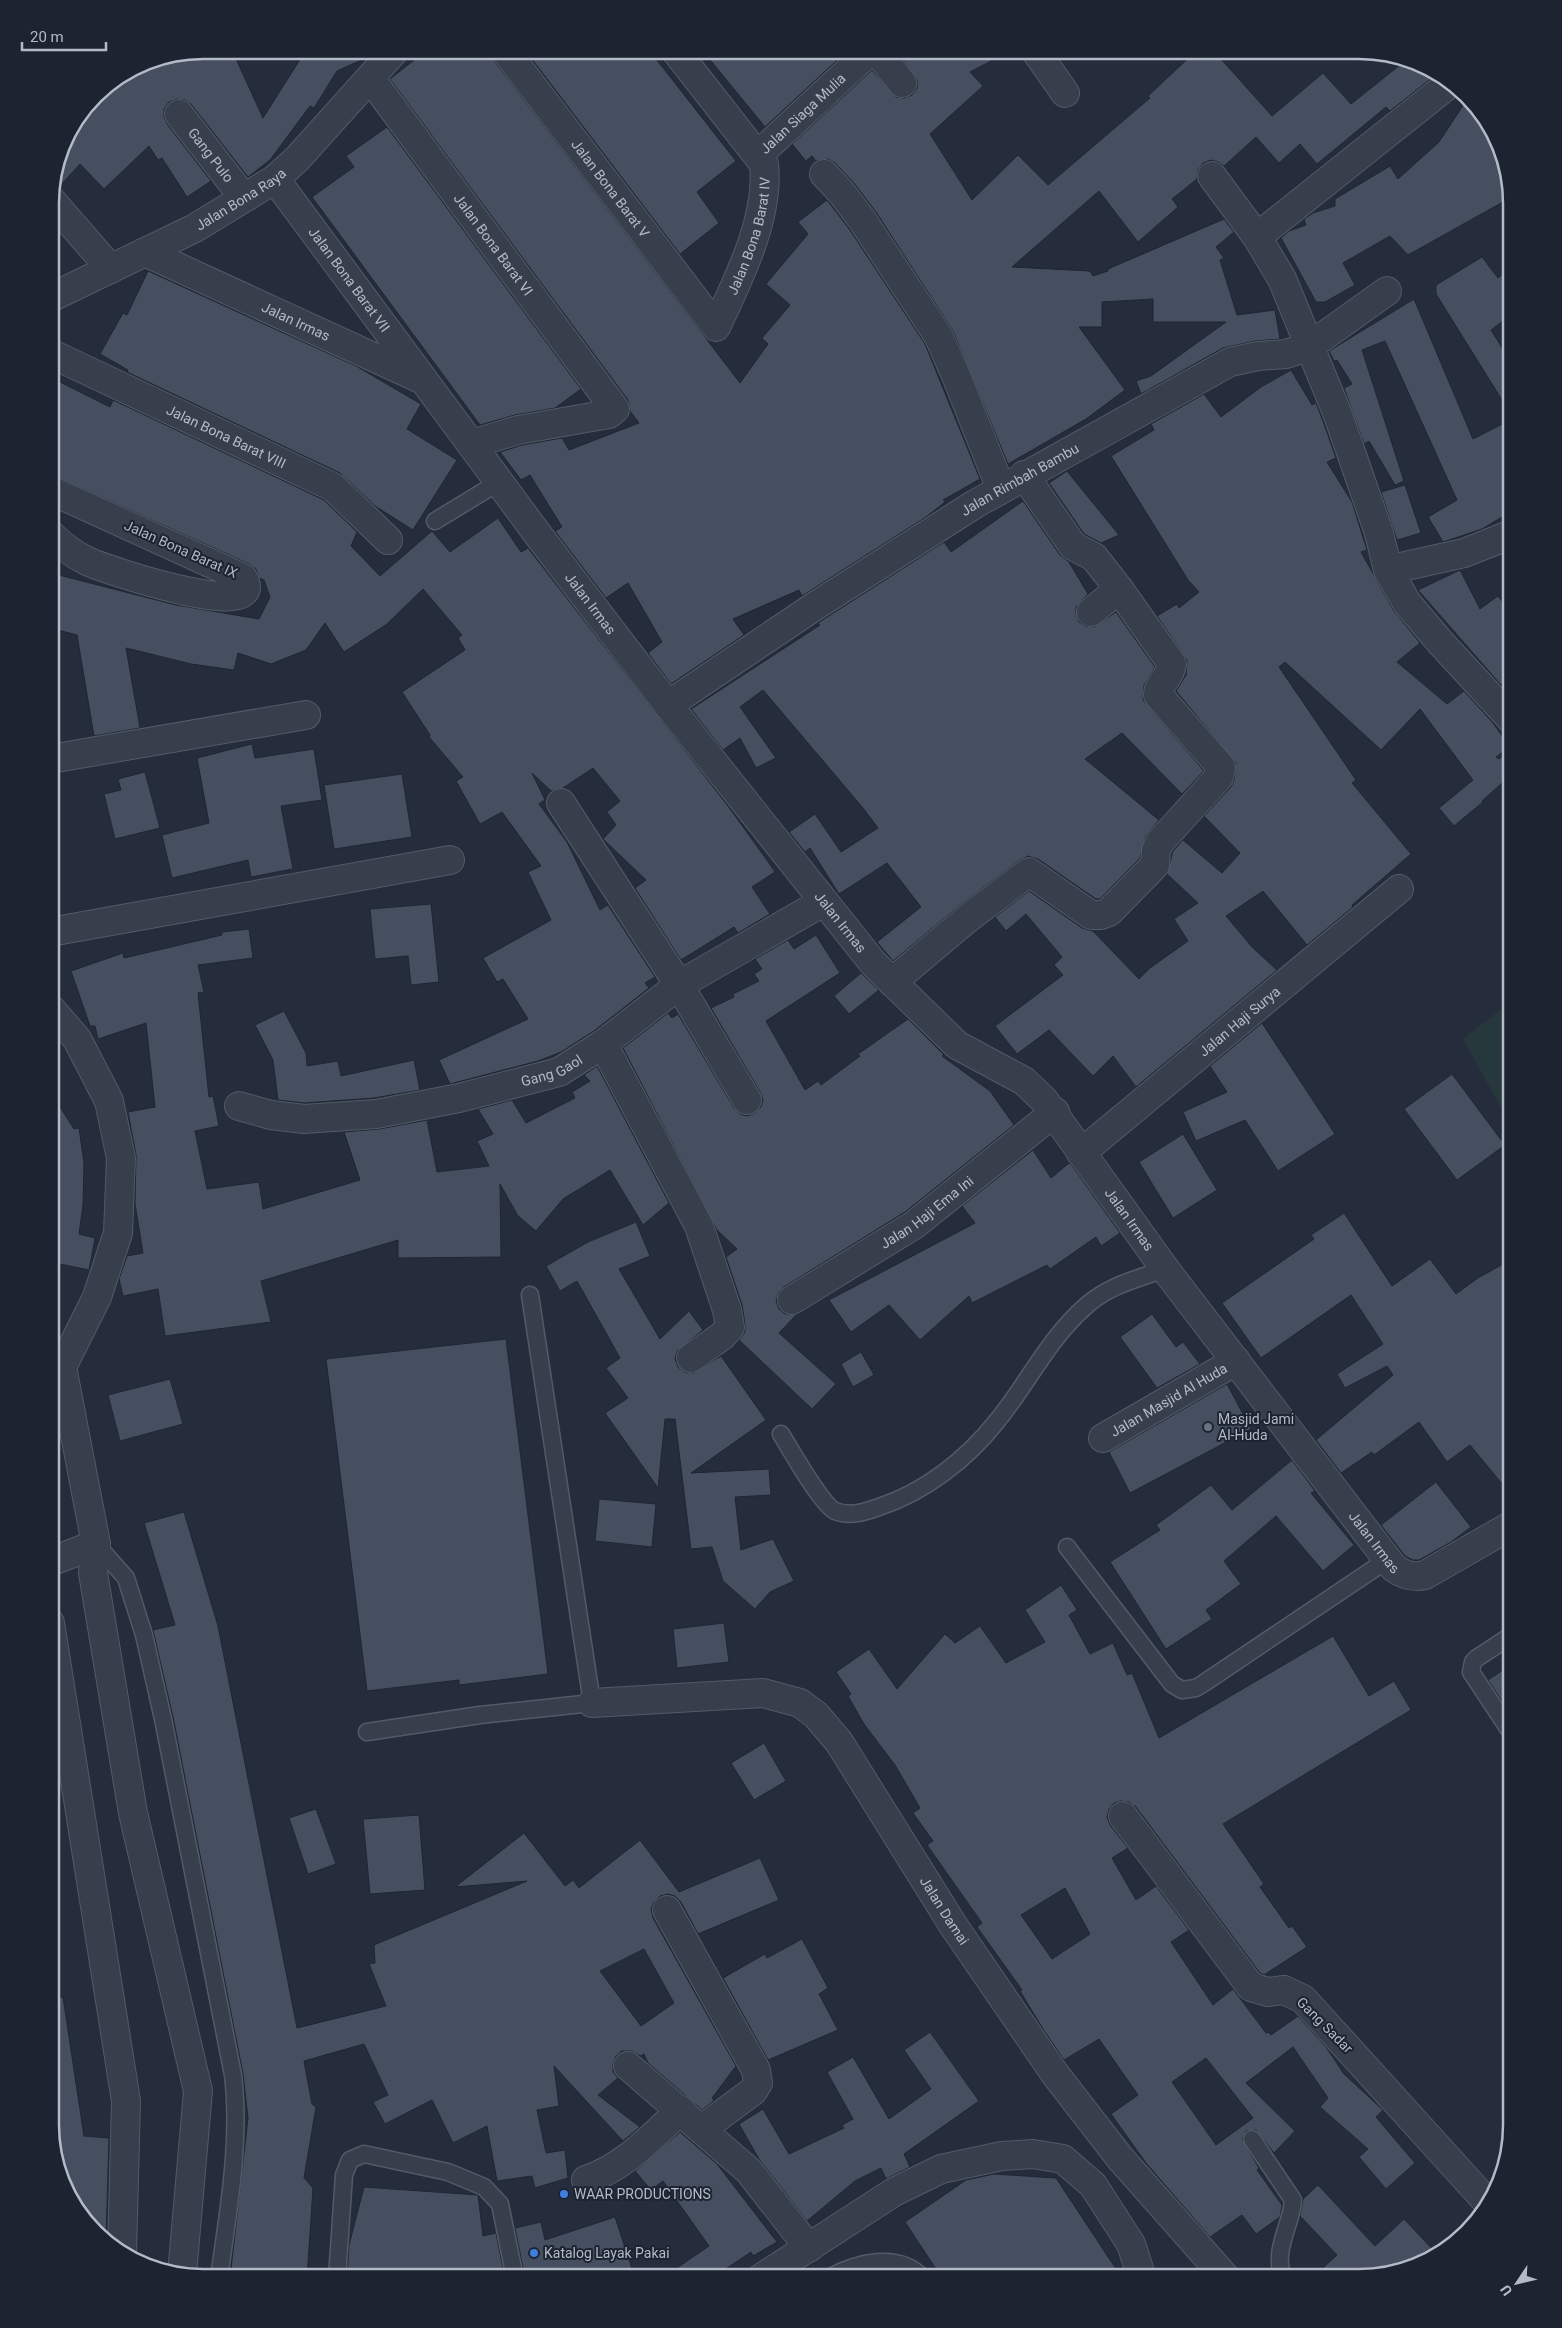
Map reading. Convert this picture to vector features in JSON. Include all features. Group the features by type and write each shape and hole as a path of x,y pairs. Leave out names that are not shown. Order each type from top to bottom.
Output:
{"street":[{"name":"Jalan Bona Raya","path":"59,294 195,228 275,179 297,159 388,59"},
{"name":"Jalan Bona Barat V","path":"512,59 716,327"},
{"name":"Jalan Bona Barat IV","path":"682,59 764,164 765,173 761,210 748,252 716,327"},
{"name":"Jalan Siaga Mulia","path":"758,155 861,59"},
{"path":"883,59 902,83"},
{"path":"1041,59 1065,93"},
{"name":"Jalan Bona Barat VI","path":"371,79 613,406 614,411 609,414 518,430 472,444"},
{"path":"1257,237 1445,87"},
{"name":"Gang Pulo","path":"179,114 244,198"},
{"path":"824,174 841,192 863,221 939,337 958,378 1001,489"},
{"path":"1212,176 1257,237 1282,279 1338,415 1379,533 1388,570 1407,603 1456,661 1503,711"},
{"name":"Jalan Bona Barat VII","path":"275,179 424,380"},
{"path":"59,209 111,269"},
{"name":"Jalan Irmas","path":"145,252 424,380 668,705 873,963 957,1045 1024,1081 1055,1112 1081,1153 1165,1270 1387,1560 1402,1574 1425,1575 1503,1530"},
{"name":"Jalan Rimbah Bambu","path":"668,705 812,608 1024,475 1230,362 1258,356 1286,354 1310,346 1387,291"},
{"name":"Jalan Bona Barat VIII","path":"59,357 333,487 388,540"},
{"path":"892,982 967,919 1029,872 1091,915 1101,915 1109,912 1155,865 1156,851 1160,842 1219,777 1221,767 1213,755 1158,695 1159,687 1171,670 1172,664 1120,588 1094,557 1073,546 1024,475"},
{"name":"Jalan Bona Barat IX","path":"59,494 243,578 246,585 245,592 242,595 231,598 179,589 88,561 59,543"},
{"path":"1388,570 1464,553 1503,538"},
{"path":"1091,612 1120,588"},
{"path":"59,757 306,715"},
{"path":"561,803 678,984 747,1100"},
{"path":"59,930 450,860"},
{"name":"Jalan Haji Surya","path":"1081,1153 1399,889"},
{"name":"Gang Gaol","path":"239,1106 271,1115 304,1119 376,1114 459,1098 558,1072 603,1044 678,984 823,902"},
{"path":"59,1018 77,1039 109,1101 121,1158 118,1234 97,1297 59,1354"},
{"path":"603,1044 699,1226 727,1310 730,1327 722,1336 691,1358"},
{"name":"Jalan Haji Ema Ini","path":"792,1300 914,1225 1055,1112"},
{"name":"Jalan Masjid Al Huda","path":"1103,1438 1236,1361"},
{"path":"59,1373 96,1544 93,1573 133,1813 198,2091 183,2267"},
{"path":"59,1558 96,1544"},
{"path":"59,1680 126,2101 122,2244"},
{"name":"Jalan Damai","path":"592,1703 763,1693 800,1704 816,1715 839,1742 953,1925 1055,2074 1120,2158 1218,2269"},
{"name":"Gang Sadar","path":"1124,1816 1251,1987 1268,1992 1284,1990 1303,1999 1483,2198"},
{"path":"667,1910 756,2070 758,2083 753,2092 702,2129"},
{"path":"628,2066 681,2110 749,2171 809,2248"},
{"path":"586,2180 605,2173 622,2163 681,2110"},
{"path":"775,2269 894,2192 941,2169 1002,2156 1033,2154 1064,2159 1093,2185 1131,2244 1139,2269"}],"lane":[{"path":"435,521 499,482"},
{"path":"781,1434 824,1501 834,1510 845,1514 860,1513 898,1501 931,1482 956,1463 982,1438 997,1421 1061,1330 1087,1305 1108,1289 1131,1279 1165,1270"},
{"path":"368,1732 480,1715 592,1703 530,1295"},
{"path":"96,1544 126,1578 144,1635 163,1719 233,2075 236,2098 233,2165 220,2269"},
{"path":"1067,1547 1172,1684 1182,1690 1196,1688 1204,1683 1387,1560"},
{"path":"1503,1640 1477,1658 1473,1662 1471,1672 1503,1720"},
{"path":"1252,2139 1293,2200 1292,2212 1280,2256 1282,2269"},
{"path":"338,2269 344,2175 350,2160 364,2154 448,2172 484,2186 500,2204 513,2269"},
{"path":"848,2269 854,2266 889,2262 904,2265 910,2269"}],"shaded area":[{"path":"1503,1008 1503,1111 1463,1039"}],"building":[{"path":"194,59 236,59 263,118 300,59 364,59 337,71 314,108 310,106 270,160 248,177 191,104 185,100 177,99 169,102 164,109 164,117 167,124 211,181 187,197 162,158 158,160 149,146 104,189 80,164 60,186 70,148 83,123 101,101 123,83 157,66"},
{"path":"416,59 493,59 740,383 768,344 762,338 790,305 766,284 808,234 798,222 827,200 850,230 925,344 980,479 943,500 945,502 926,517 802,596 799,590 733,619 744,635 671,684 648,653 662,642 628,583 606,598 555,531 562,527 530,475 521,480 500,452 522,445 562,438 569,450 639,423 630,411 628,400 390,79"},
{"path":"532,59 656,59 736,161 697,192 719,223 680,254"},
{"path":"709,59 838,59 765,127"},
{"path":"902,59 995,59 970,72 983,86 930,134 972,200 1018,155 1048,185 1150,98 1148,96 1187,59 1221,59 1272,116 1323,73 1351,104 1400,65 1431,79 1390,111 1386,107 1317,164 1300,144 1279,163 1256,137 1224,166 1211,160 1203,163 1198,170 1197,179 1172,199 1178,207 1138,242 1099,191 1012,267 1090,271 1093,276 1224,219 1234,232 1216,247 1224,258 1220,260 1237,315 1275,310 1280,339 1255,341 1223,348 1141,394 1136,381 1151,376 1226,322 1153,322 1153,299 1102,302 1102,327 1079,327 1125,390 1086,419 1008,464 953,331 876,212 853,182 835,163 828,159 816,161 812,156 806,161 792,144 872,70 896,97 904,98 912,95 917,88 917,80"},
{"path":"1464,105 1479,123 1492,148 1502,184 1503,202 1408,255 1390,236 1343,263 1355,285 1325,302 1316,302 1281,238 1289,231 1306,225 1304,219 1313,213 1335,206 1335,199 1390,166 1398,179 1439,142"},
{"path":"387,127 581,389 555,408 515,415 480,425 312,197 354,167 346,156"},
{"path":"1482,257 1498,278 1503,274 1503,321 1491,330 1503,349 1503,402 1436,294 1436,285"},
{"path":"148,271 356,366 421,404 407,429 457,460 413,530 375,506 340,473 127,372 128,370 100,354 123,313 127,315"},
{"path":"1414,299 1473,439 1503,424 1503,516 1482,529 1443,542 1428,517 1457,500 1385,341 1362,350 1404,481 1395,485 1369,441 1364,444 1344,388 1352,384 1337,360 1334,361 1329,351"},
{"path":"1291,370 1312,405 1316,403 1336,458 1327,462 1352,502 1367,550 1361,552 1394,611 1420,643 1397,662 1447,704 1464,691 1493,723 1503,737 1503,752 1496,757 1499,759 1503,756 1503,782 1454,826 1439,808 1473,780 1420,709 1381,750 1285,662 1279,667 1356,780 1352,783 1411,854 1352,905 1353,907 1307,945 1263,891 1226,916 1252,947 1277,970 1136,1087 1113,1056 1093,1076 1049,1030 1017,1054 995,1026 1063,975 1054,965 1062,957 1026,914 1006,931 995,917 1029,891 1082,928 1093,931 1139,979 1150,968 1188,941 1174,919 1198,903 1167,874 1173,851 1183,840 1222,873 1240,853 1204,816 1231,787 1234,780 1236,763 1176,691 1186,675 1187,660 1157,616 1177,604 1179,608 1199,592 1188,580 1111,456 1154,430 1151,424 1204,394 1221,417 1261,387"},
{"path":"59,382 110,407 113,400 324,500 357,532 351,546 380,576 432,531 450,552 498,518 521,552 528,548 728,806 769,863 775,872 752,887 770,914 738,933 734,927 681,960 635,888 646,880 603,839 616,825 607,812 620,801 593,768 563,788 551,791 532,773 545,800 539,804 567,842 600,910 608,905 655,977 645,983 649,988 594,1031 561,1052 538,1061 450,1084 439,1060 528,1019 503,979 497,982 483,958 551,920 528,872 541,866 502,812 480,824 456,781 463,777 429,737 430,735 402,692 465,650 458,638 462,635 423,589 387,624 344,652 325,623 306,650 271,664 238,653 234,670 191,664 126,648 140,728 94,736 77,635 59,630 59,575 176,605 259,619 270,597 264,580 259,578 256,569 249,564 59,478"},
{"path":"1067,471 1119,535 1101,543 1084,534 1049,483"},
{"path":"1405,485 1421,533 1397,540 1381,492"},
{"path":"1023,501 1060,555 1069,562 1088,594 1076,607 1079,622 1085,626 1094,627 1116,612 1155,667 1144,685 1143,700 1204,771 1182,794 1122,733 1085,759 1159,820 1146,836 1140,858 1100,899 1096,899 1038,859 1028,856 958,907 893,961 877,942 921,907 887,863 839,894 810,848 805,852 789,832 815,814 841,852 878,828 863,808 763,690 740,707 776,758 756,768 740,738 723,750 691,709 820,625 818,623 821,621 944,542 951,552"},
{"path":"1460,570 1480,609 1498,596 1503,602 1503,684 1501,685 1418,590"},
{"path":"252,744 255,758 314,749 322,800 281,806 293,869 251,877 248,860 172,878 162,835 209,823 197,758"},
{"path":"145,772 160,828 115,839 104,794 121,790 118,779"},
{"path":"402,774 412,837 334,849 324,785"},
{"path":"431,904 439,982 411,985 408,956 375,959 370,909"},
{"path":"249,929 253,958 198,965 204,992 198,993 209,1097 213,1096 219,1126 195,1131 207,1189 259,1182 263,1209 360,1180 344,1132 379,1129 427,1120 437,1172 489,1166 477,1141 493,1134 478,1109 512,1100 526,1123 575,1098 572,1092 590,1081 584,1075 597,1066 669,1203 643,1225 610,1170 563,1199 536,1231 518,1216 500,1184 501,1257 398,1258 398,1240 261,1281 271,1322 165,1336 158,1289 123,1296 119,1279 127,1256 143,1253 135,1204 136,1155 128,1112 155,1107 146,1023 98,1039 95,1026 90,1026 71,971 123,953 124,958 222,935 222,932"},
{"path":"816,935 840,973 766,1021 805,1090 818,1081 821,1085 860,1056 858,1054 908,1019 944,1055 942,1056 990,1091 1014,1125 905,1212 784,1287 779,1292 776,1301 779,1309 785,1314 797,1314 779,1333 836,1384 812,1409 739,1340 745,1332 745,1324 742,1305 726,1257 737,1249 717,1230 623,1048 668,1013 672,1018 678,1014 734,1108 740,1114 747,1116 755,1113 761,1107 763,1100 760,1092 711,1008 734,997 733,994 759,981 754,974 762,969 755,959 788,940 794,949"},
{"path":"861,973 879,990 849,1014 834,996"},
{"path":"284,1011 306,1053 307,1066 338,1061 341,1076 414,1060 420,1090 374,1098 304,1103 278,1100 273,1060 255,1025"},
{"path":"1262,1023 1335,1134 1278,1171 1245,1120 1196,1141 1183,1112 1227,1092 1210,1066"},
{"path":"1452,1074 1503,1142 1503,1146 1457,1180 1404,1109"},
{"path":"59,1105 74,1129 79,1128 84,1163 83,1205 79,1234 95,1238 89,1270 59,1264"},
{"path":"1183,1134 1217,1190 1173,1218 1139,1162"},
{"path":"1033,1150 1051,1178 1069,1163 1071,1164 1120,1233 1101,1246 1096,1237 1050,1269 1047,1265 972,1303 969,1296 920,1340 889,1305 851,1332 829,1300 975,1223 962,1206"},
{"path":"1344,1213 1392,1286 1430,1259 1456,1294 1478,1278 1503,1264 1503,1485 1470,1445 1447,1462 1419,1422 1374,1455 1372,1452 1341,1473 1316,1440 1393,1375 1387,1366 1345,1388 1337,1374 1383,1344 1351,1295 1261,1358 1222,1303 1314,1239 1311,1235"},
{"path":"636,1222 650,1256 619,1269 660,1339 689,1311 703,1330 677,1351 675,1359 678,1367 685,1372 693,1373 721,1356 766,1420 691,1473 769,1469 771,1495 735,1497 741,1550 773,1539 794,1581 770,1592 755,1609 723,1581 712,1547 691,1549 675,1419 665,1419 658,1488 605,1413 628,1398 606,1368 620,1358 577,1281 560,1291 546,1266 588,1242"},
{"path":"1152,1314 1176,1347 1183,1342 1200,1364 1157,1388 1120,1337"},
{"path":"506,1339 548,1674 459,1685 459,1680 367,1691 326,1359"},
{"path":"861,1352 874,1375 853,1387 841,1364"},
{"path":"170,1379 183,1424 120,1441 108,1395"},
{"path":"1227,1384 1251,1429 1130,1493 1109,1452"},
{"path":"1292,1460 1315,1491 1311,1493 1354,1545 1323,1571 1276,1516 1224,1561 1241,1584 1206,1610 1212,1619 1166,1649 1110,1562 1160,1530 1156,1525 1211,1485 1232,1510"},
{"path":"1436,1482 1471,1527 1451,1542 1419,1560 1413,1560 1405,1556 1381,1525"},
{"path":"599,1499 656,1504 652,1547 595,1541"},
{"path":"184,1512 218,1626 297,2028 386,2006 369,1964 375,1963 374,1945 527,1881 455,1887 524,1833 565,1886 573,1880 579,1888 640,1840 679,1892 760,1858 779,1900 698,1934 681,1902 675,1896 668,1894 660,1896 654,1902 651,1909 653,1918 736,2066 712,2098 714,2100 702,2110 648,2063 644,2054 641,2056 631,2051 622,2051 616,2056 613,2064 613,2072 618,2078 598,2095 640,2127 623,2141 554,2066 559,2106 537,2110 546,2153 565,2150 568,2178 535,2188 532,2176 497,2181 487,2126 453,2143 432,2100 385,2124 373,2102 388,2095 364,2044 304,2061 312,2104 316,2107 304,2178 313,2188 308,2269 231,2269 248,2118 243,2074 173,1717 153,1630 175,1625 144,1523","holes":["644,1949 674,2003 641,2026 600,1971"]},
{"path":"1061,1585 1077,1610 1069,1615 1090,1654 1113,1643 1127,1675 1132,1673 1159,1738 1333,1636 1369,1696 1394,1681 1411,1710 1223,1824 1264,1884 1260,1887 1289,1928 1292,1926 1307,1947 1264,1975 1260,1973 1136,1807 1129,1802 1121,1801 1114,1803 1109,1809 1107,1817 1110,1825 1128,1848 1112,1858 1136,1900 1156,1886 1189,1930 1171,1942 1213,2005 1233,1989 1266,2033 1268,2032 1271,2035 1298,2016 1326,2047 1344,2074 1383,2110 1376,2117 1415,2163 1386,2189 1359,2157 1368,2149 1320,2107 1328,2098 1293,2047 1246,2083 1295,2131 1274,2153 1256,2130 1246,2131 1242,2139 1259,2168 1257,2170 1282,2205 1280,2217 1256,2234 1242,2215 1210,2237 1146,2163 1111,2114 1138,2095 1099,2039 1064,2060 1020,1991 1022,1990 977,1927 982,1923 927,1845 933,1841 913,1813 920,1808 895,1765 864,1724 848,1696 851,1694 836,1672 869,1649 897,1689 945,1634 955,1643 980,1626 1006,1663 1045,1642 1025,1610","holes":["1065,1888 1090,1934 1052,1959 1021,1915","1206,2058 1253,2118 1216,2145 1172,2082"]},
{"path":"724,1623 729,1662 677,1668 673,1629"},
{"path":"1503,1670 1503,1702 1488,1680"},
{"path":"764,1743 786,1781 754,1800 731,1763"},
{"path":"316,1809 336,1864 308,1874 289,1818"},
{"path":"419,1815 425,1890 370,1894 363,1819"},
{"path":"802,1939 828,1988 819,1994 838,2030 768,2060 723,1978 765,1954 767,1958"},
{"path":"59,1997 63,1997 84,2136 109,2138 106,2232 89,2213 78,2197 70,2180 60,2144"},
{"path":"930,2032 979,2101 904,2154 910,2167 886,2179 881,2168 855,2181 807,2221 759,2159 739,2124 763,2109 789,2154 844,2128 842,2125 853,2119 827,2072 853,2057 889,2119 931,2089 904,2050"},
{"path":"680,2132 717,2164 777,2242 753,2256 751,2252 726,2269 675,2269 709,2246 663,2181 651,2190 635,2171"},
{"path":"994,2174 1056,2178 1116,2269 936,2269 905,2222 966,2180"},
{"path":"1318,2185 1375,2246 1404,2219 1432,2249 1414,2258 1378,2268 1322,2269 1337,2255 1300,2216 1303,2199"},
{"path":"364,2187 478,2195 483,2236 496,2233 503,2269 348,2269 349,2245"},
{"path":"615,2217 632,2269 523,2269 515,2228 541,2222 545,2240"}],"place":[{"name":"Masjid Jami Al-Huda","path":"1208,1427"},
{"name":"WAAR PRODUCTIONS","path":"564,2194"},
{"name":"Katalog Layak Pakai","path":"534,2253"}]}
